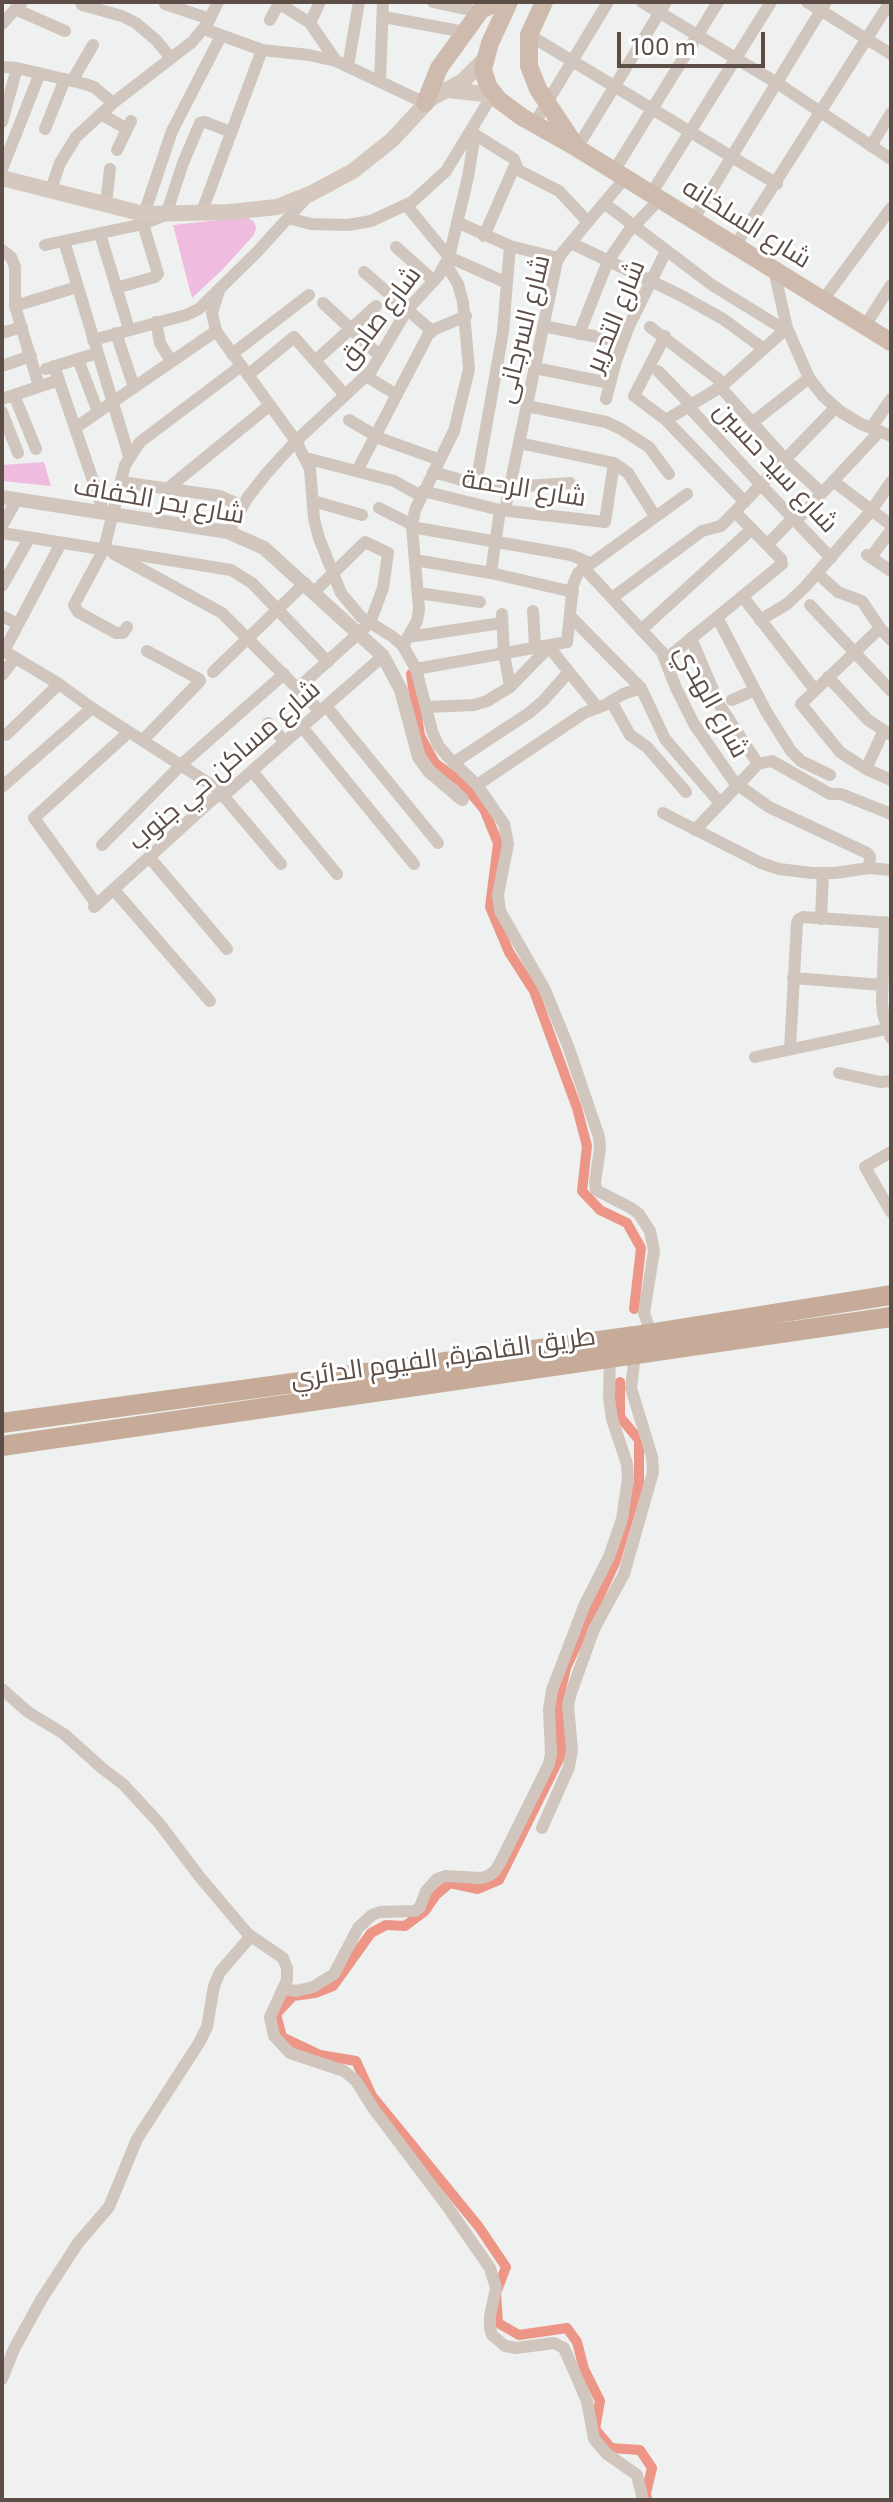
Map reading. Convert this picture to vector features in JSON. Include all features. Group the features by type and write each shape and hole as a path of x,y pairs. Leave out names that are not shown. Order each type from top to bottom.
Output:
{"highway":[{"name":"طريق القاهرة, الفيوم الدائري","path":"680,1338 891,1295"},
{"name":"طريق القاهرة, الفيوم الدائري","path":"2,1423 640,1341 891,1317"},
{"name":"طريق القاهرة, الفيوم الدائري","path":"2,1446 610,1358 640,1341"}],"main road":[{"path":"2,178 106,204 144,219 277,207 332,183 373,156 401,131 425,103 439,68 479,12 497,2"},
{"path":"425,103 471,75 484,60 509,2"},
{"path":"521,2 541,7 529,35 529,66 538,89 577,148"},
{"path":"484,60 484,78 495,96"},
{"path":"447,90 495,96"},
{"name":"شارع السلخانه","path":"495,96 534,124 891,342"}],"street":[{"path":"81,2 82,5 111,11 136,23 171,58"},
{"path":"51,189 67,149 76,137 113,103 192,42 207,24 218,2"},
{"path":"310,23 320,2"},
{"path":"342,63 359,2"},
{"path":"380,81 383,2"},
{"path":"433,2 479,12"},
{"path":"534,124 608,2"},
{"path":"642,2 663,7 697,36 777,83 891,159"},
{"name":"شارع السرجانى","path":"491,573 558,258 604,203 652,109 718,2"},
{"path":"579,334 608,261 655,197 690,132 771,2"},
{"path":"807,2 824,6 891,54"},
{"path":"735,246 890,2"},
{"path":"270,20 280,3 310,23 342,63"},
{"path":"165,4 207,24 221,36 262,50 309,55 342,63 425,103"},
{"path":"2,24 19,6 65,31"},
{"path":"693,220 824,6"},
{"path":"577,148 663,7"},
{"path":"384,17 465,32"},
{"path":"529,35 777,184"},
{"path":"116,288 158,274 144,219 172,131 221,36"},
{"path":"45,129 68,80 93,45"},
{"path":"201,214 262,50"},
{"path":"2,67 94,87 113,103"},
{"path":"2,122 17,68"},
{"path":"2,169 40,73"},
{"path":"288,218 311,224 348,225 371,221 406,205 431,188 446,171 473,133 488,102 495,96"},
{"path":"871,146 891,113"},
{"path":"101,114 129,125 117,150"},
{"path":"166,215 200,123 231,132"},
{"path":"473,133 514,159 518,170 559,191 588,222"},
{"name":"شارع صادق","path":"228,532 255,488 296,441 366,376 407,310 434,281 447,261 473,133"},
{"path":"484,236 515,165"},
{"path":"106,204 110,169"},
{"path":"35,372 78,359 122,331 193,313 219,291 310,194"},
{"path":"604,203 712,285 786,329"},
{"path":"406,205 447,261 461,293 470,357 468,380 454,431 422,493 413,526 418,615 406,642"},
{"path":"823,300 891,208"},
{"path":"45,245 100,234 144,219"},
{"path":"457,222 510,246 558,258"},
{"path":"100,234 116,288 134,387"},
{"path":"64,241 129,456"},
{"path":"571,243 723,319 764,349"},
{"path":"476,484 491,409 510,246"},
{"path":"396,247 434,281"},
{"path":"2,250 11,257 15,267 15,306 39,386"},
{"name":"شارع التحرير","path":"606,399 623,342 666,251"},
{"path":"447,261 507,283"},
{"path":"774,270 786,329 809,378 835,408 881,432"},
{"path":"364,272 432,331"},
{"path":"865,326 891,285"},
{"path":"2,293 16,286"},
{"path":"15,306 77,287"},
{"path":"75,428 216,331 212,313 219,291"},
{"path":"232,354 309,295"},
{"path":"323,303 380,356"},
{"path":"316,360 376,306"},
{"path":"357,471 424,341 432,331 466,316"},
{"path":"156,322 160,343 171,361"},
{"path":"543,326 623,342"},
{"path":"2,333 22,327"},
{"path":"650,327 718,379 786,460 822,493"},
{"path":"666,420 722,386 786,329"},
{"name":"شارع بحر الخفاف","path":"216,331 306,458 319,538 333,573 347,602 383,656 401,690 419,757 429,771 462,799"},
{"path":"665,336 634,395 666,420 740,507 752,529 782,560 781,566 666,659"},
{"path":"127,627 119,634 74,608 104,549 108,513 129,456 140,442 293,338 345,395"},
{"path":"2,366 31,356"},
{"path":"78,359 98,412"},
{"path":"54,366 108,513"},
{"path":"535,368 609,383"},
{"name":"شارع سيد حسين","path":"658,371 831,558"},
{"path":"366,376 397,395"},
{"path":"753,422 809,378"},
{"path":"36,449 8,397 59,380"},
{"path":"767,545 881,432 891,399"},
{"path":"167,489 270,405"},
{"path":"527,406 606,422 621,429 649,447 669,474"},
{"path":"612,598 702,531 721,526 835,408"},
{"path":"2,412 18,453"},
{"path":"349,420 376,436 440,460"},
{"path":"519,443 614,463 628,473 655,516"},
{"name":"شارع الرحمة","path":"306,458 458,501 503,510 605,522 614,463"},
{"path":"433,472 476,484 510,488 570,483"},
{"path":"833,481 891,527 868,555 891,571"},
{"path":"121,482 220,496 242,506"},
{"path":"760,620 795,597 871,511 891,482"},
{"path":"416,669 568,641 576,578 587,565 687,494"},
{"path":"2,526 10,498"},
{"name":"شارع بحر الخفاف","path":"10,498 228,532 264,548 309,588 365,628 406,642 435,738 443,752 498,811 507,831 508,844 498,895 500,911 545,990 568,1046 599,1137 596,1190 639,1214 650,1231 654,1251 640,1341"},
{"path":"313,501 362,515"},
{"path":"379,508 413,526 571,555 587,565"},
{"path":"641,630 752,529"},
{"path":"2,533 231,570 252,583 328,662"},
{"path":"2,586 30,537"},
{"path":"213,672 278,610 333,573 365,542 388,554 383,588 365,628 298,688"},
{"path":"2,675 18,624 61,543"},
{"path":"104,549 215,609 249,637 298,688 323,708 438,843"},
{"path":"415,560 573,592"},
{"name":"شارع الهدي","path":"587,565 666,659 694,724 737,785"},
{"path":"817,573 838,592 862,601 887,635 854,652 803,701 802,707 840,752 891,780"},
{"path":"418,593 480,602"},
{"path":"743,597 815,690"},
{"path":"810,605 891,691"},
{"path":"533,611 535,647"},
{"path":"2,616 18,624"},
{"path":"570,616 641,688 665,739 720,803"},
{"path":"717,617 755,690 796,756 830,775"},
{"path":"406,642 502,619 510,687"},
{"path":"691,638 719,704 758,764"},
{"path":"550,646 598,708"},
{"path":"428,707 474,705 487,701 510,687 550,646"},
{"path":"143,740 200,681 147,651"},
{"path":"7,653 182,764 222,793 281,864"},
{"name":"شارع مساكن حي جنوب","path":"129,732 34,818 96,906 222,793 229,791 383,656"},
{"path":"453,763 529,713 568,673"},
{"path":"102,845 182,764 284,674"},
{"path":"828,677 868,720 887,733 866,769"},
{"path":"6,735 59,684"},
{"path":"477,785 584,713 641,688"},
{"path":"732,700 755,690"},
{"path":"611,701 630,735 647,747 686,792"},
{"path":"2,787 92,708"},
{"path":"268,723 285,742"},
{"path":"302,727 414,864"},
{"path":"695,830 758,764 772,761 830,794 841,794 891,814"},
{"path":"252,771 337,874"},
{"path":"737,785 769,807 867,853 870,856 869,868"},
{"path":"663,813 761,863 779,869 823,873 869,868 891,870"},
{"path":"150,858 227,949"},
{"path":"821,919 823,873"},
{"path":"114,890 210,1001"},
{"path":"755,1057 890,1031 883,1014 882,985 888,922 803,917 797,923 790,1049"},
{"path":"793,978 882,985"},
{"path":"839,1073 880,1082 891,1081"},
{"path":"891,1152 865,1167 891,1212"},
{"path":"542,1828 569,1767 572,1750 568,1705 571,1693 594,1629 624,1574 651,1481 652,1457 631,1388 640,1341"},
{"path":"285,1989 296,1991 313,1987 334,1974 358,1928 372,1915 415,1911 437,1879 446,1876 481,1878 495,1871 501,1861 549,1764 552,1690 585,1604 613,1548 622,1519 627,1464 610,1408 610,1358"},
{"path":"2,1689 28,1712 64,1734 134,1795 251,1936 283,1958 287,1968 285,1989 270,2017 274,2036 290,2053 344,2071 356,2081 490,2268 496,2288 490,2316 492,2335 505,2346 516,2348 554,2343 564,2348 587,2401 594,2439 607,2454 637,2475 643,2500"},
{"path":"2,2379 14,2349 41,2300 78,2243 109,2207 137,2139 199,2043 207,2027 214,1986 220,1972 251,1936"}],"shaded area":[{"path":"247,217 256,227 254,235 192,298 173,225"},
{"path":"44,462 51,486 2,481 2,465"}],"waterway":[{"path":"411,674 420,736 435,763 461,782 484,809 498,843 490,907 509,952 534,991 577,1108 587,1146 582,1191 600,1210 627,1223 641,1248 634,1309"},
{"path":"620,1382 620,1417 639,1440 639,1483 615,1563 566,1668 558,1702 562,1753 499,1880 478,1889 450,1883 436,1895 425,1911 405,1926 386,1925 371,1933 333,1986 315,1993 293,1996 276,2014 282,2037 320,2055 356,2061 372,2096 479,2227 506,2267 496,2293 498,2323 519,2335 567,2328 577,2342 584,2369 600,2401 595,2429 611,2448 640,2450 652,2468 647,2500"}]}
